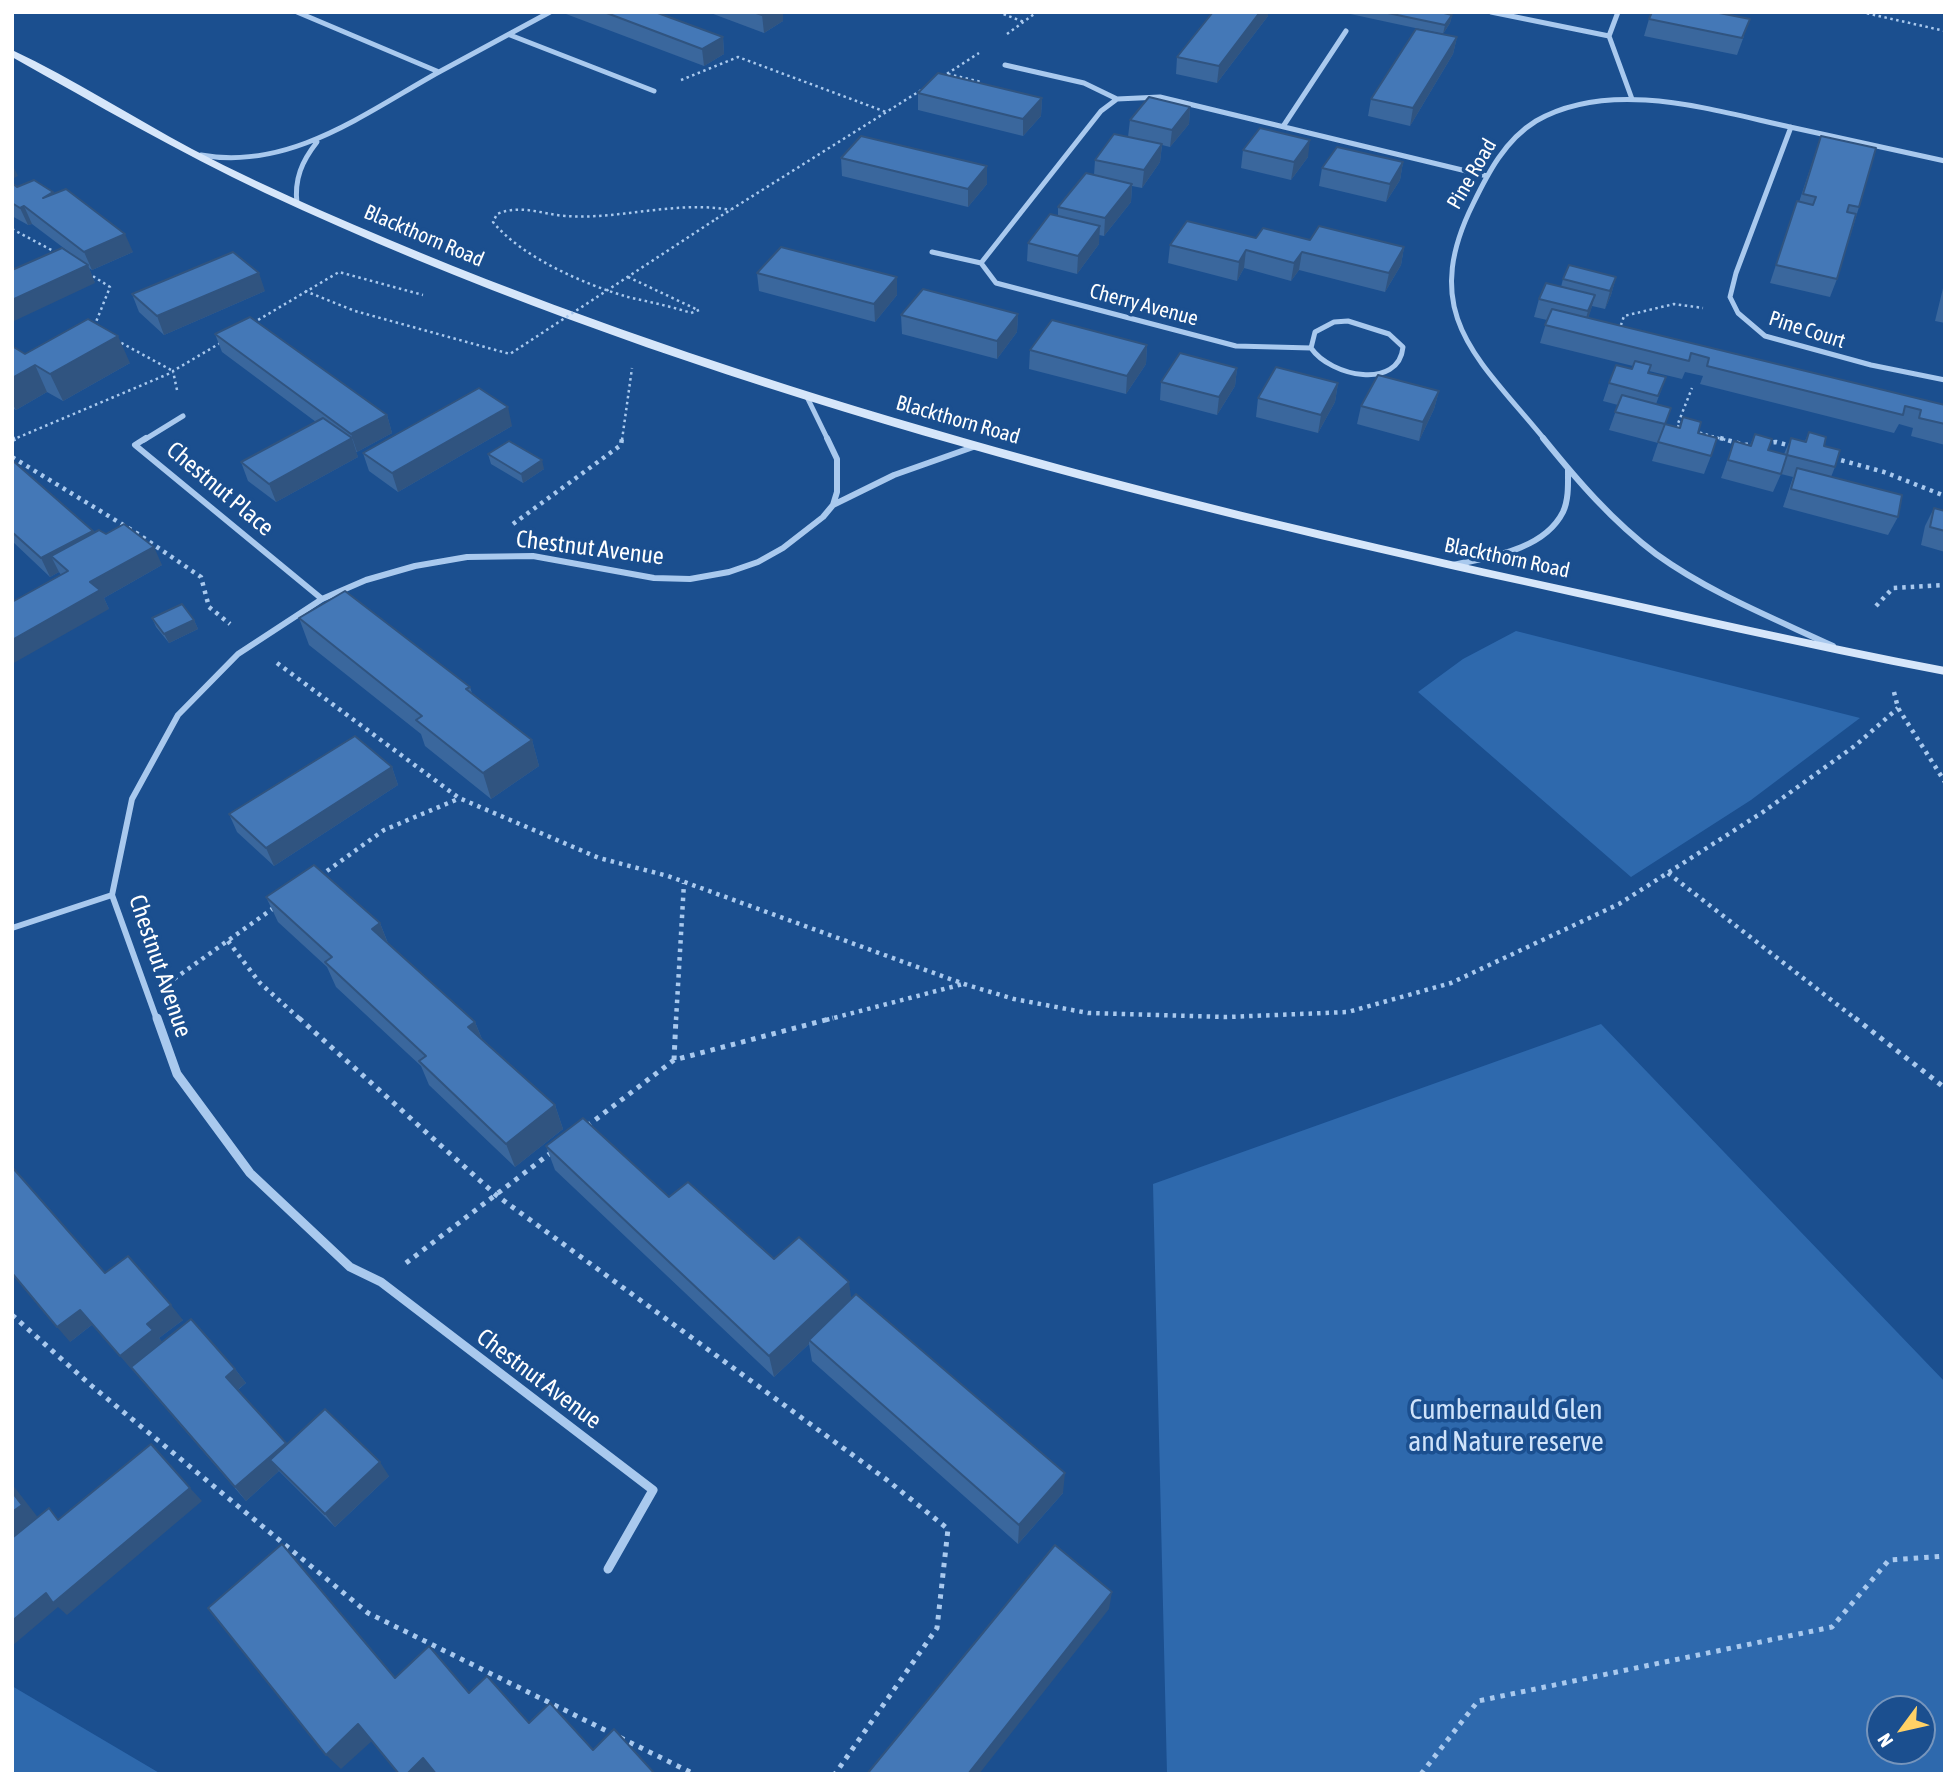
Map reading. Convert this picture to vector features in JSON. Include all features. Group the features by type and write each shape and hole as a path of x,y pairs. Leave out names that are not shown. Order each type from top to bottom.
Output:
{"street":[{"path":"297,12 439,72"},
{"path":"201,155 236,159 262,157 317,141 550,12"},
{"path":"1491,12 1609,36"},
{"path":"1618,12 1609,36 1632,99"},
{"path":"1283,125 1346,31"},
{"path":"510,35 654,91"},
{"name":"Blackthorn Road","path":"12,53 297,204 505,290 640,341 806,395 976,446 1171,499 1451,566 1945,671"},
{"path":"1005,65 1084,83 1117,99 1160,97 1487,176"},
{"path":"932,252 982,263 1101,111 1117,99"},
{"name":"Pine Road","path":"1839,649 1739,601 1671,563 1635,538 1568,468 1484,366 1464,333 1452,306 1450,279 1454,244 1497,158 1523,127 1542,117 1590,103 1632,99 1686,106 1945,162"},
{"name":"Pine Court","path":"1791,127 1736,273 1730,297 1738,313 1765,336 1791,345 1945,380"},
{"path":"297,204 295,189 300,166 317,141"},
{"name":"Cherry Avenue","path":"982,263 996,283 1236,346 1311,348"},
{"path":"1334,322 1362,322 1376,325 1396,338 1401,346 1401,355 1396,364 1385,370 1355,374 1326,365 1315,357 1311,348 1315,332 1323,326 1334,322"},
{"path":"806,395 837,459 839,477 833,505"},
{"name":"Chestnut Place","path":"183,416 135,445 322,599"},
{"name":"Chestnut Avenue","path":"608,1569 653,1490 381,1282 350,1267 250,1173 177,1074 113,895 132,799 178,715 238,654 322,599 366,580 403,569 467,557 533,556 654,578 690,579 729,572 758,562 809,530 833,505 894,475 976,446"},
{"path":"1451,566 1503,553 1543,535 1556,525 1567,498 1568,468"},
{"path":"12,928 113,895"}],"path":[{"path":"998,12 1025,22"},
{"path":"1003,37 1037,12"},
{"path":"1861,12 1945,31"},
{"path":"937,80 981,52"},
{"path":"654,91 738,57 886,113"},
{"path":"305,291 355,311 510,354 716,219 927,87"},
{"path":"628,277 699,310 691,313 664,302 626,297 537,257 498,231 494,222 497,214 517,207 564,216 603,217 695,206 731,210"},
{"path":"12,229 35,239 67,260"},
{"path":"78,267 110,287 94,328"},
{"path":"250,325 339,272 429,296"},
{"path":"532,327 557,337"},
{"path":"105,334 173,371 183,416"},
{"path":"12,440 173,371 228,338"},
{"path":"467,557 621,445 632,366 640,341"},
{"path":"1692,388 1677,426 1745,444 1776,442 1800,449"},
{"path":"1824,455 1884,472 1945,496"},
{"path":"12,457 138,534 201,577 209,607 253,644 459,799 599,858 684,882 964,984 1014,999 1088,1013 1227,1017 1348,1012 1451,983 1619,904 1783,797 1856,745 1898,708"},
{"path":"1876,606 1893,588 1945,585"},
{"path":"1894,689 1898,708 1945,782"},
{"path":"317,878 384,830 459,799"},
{"path":"1668,873 1945,1088"},
{"path":"674,1060 684,882"},
{"path":"149,997 284,901"},
{"path":"228,941 261,983 496,1195 887,1480 948,1529 937,1628 835,1774"},
{"path":"585,1127 674,1060 964,984"},
{"path":"381,1282 562,1144"},
{"path":"12,1315 93,1387 368,1613 694,1774"},
{"path":"1421,1774 1478,1701 1832,1627 1889,1560 1945,1556"}],"green space":[{"path":"1516,631 1860,718 1751,800 1631,877 1418,692 1463,659"},
{"name":"Cumbernauld Glen and Nature reserve","path":"1601,1024 1945,1382 1945,1774 1167,1774 1153,1184"},
{"path":"12,1686 161,1774 12,1774"}],"building":[{"path":"604,12 655,12 723,37 702,49"},
{"path":"1213,12 1260,12 1219,66 1177,57"},
{"path":"1383,12 1440,12 1452,15 1445,25"},
{"path":"1652,12 1714,12 1750,19 1742,38 1649,19"},
{"path":"1416,29 1457,37 1413,108 1371,99"},
{"path":"938,73 1042,98 1023,119 918,93"},
{"path":"1149,97 1190,107 1172,130 1130,120"},
{"path":"1260,128 1310,140 1294,162 1243,150"},
{"path":"1114,134 1162,144 1144,170 1095,160"},
{"path":"861,136 987,166 968,189 841,158"},
{"path":"1821,136 1876,148 1859,207 1849,205 1847,212 1856,214 1837,279 1776,265 1797,201 1813,205 1816,197 1803,194"},
{"path":"1337,147 1403,162 1390,184 1322,168"},
{"path":"1086,173 1132,184 1105,218 1058,207"},
{"path":"34,180 53,192 43,198 66,189 125,234 84,252 24,206 20,208 12,203 12,183 17,187"},
{"path":"1050,214 1100,226 1078,256 1028,243"},
{"path":"1187,221 1256,238 1263,228 1310,240 1319,226 1404,247 1389,273 1302,252 1294,263 1246,250 1239,262 1170,245"},
{"path":"781,247 897,277 874,304 757,273"},
{"path":"62,248 88,265 12,300 12,270"},
{"path":"233,252 259,273 157,316 132,294"},
{"path":"1569,265 1616,277 1610,291 1563,279"},
{"path":"1546,283 1595,295 1588,311 1539,299"},
{"path":"923,289 1018,314 997,341 901,315"},
{"path":"1552,309 1945,405 1945,424 1919,418 1921,410 1905,406 1903,415 1707,366 1709,358 1691,353 1689,361 1545,325"},
{"path":"250,317 387,415 351,434 215,334"},
{"path":"88,319 118,336 50,374 35,365 12,378 12,346 25,354"},
{"path":"1052,320 1147,345 1127,376 1030,350"},
{"path":"1180,353 1237,368 1219,397 1161,382"},
{"path":"1635,361 1651,365 1648,373 1666,377 1658,396 1609,383 1616,365 1632,369"},
{"path":"1276,367 1338,383 1321,415 1258,398"},
{"path":"1378,375 1439,391 1423,422 1361,406"},
{"path":"479,388 508,407 392,473 363,453"},
{"path":"1622,395 1671,408 1665,424 1615,412"},
{"path":"1683,417 1701,422 1698,433 1717,438 1711,456 1658,442 1665,424 1680,428"},
{"path":"323,418 352,438 269,484 241,462"},
{"path":"1809,432 1826,437 1824,446 1840,450 1835,467 1787,455 1791,438 1806,442"},
{"path":"1755,434 1772,439 1768,450 1787,455 1781,474 1728,460 1734,441 1751,446"},
{"path":"509,441 542,460 521,474 488,454"},
{"path":"12,460 93,531 41,558 12,532"},
{"path":"1797,468 1902,495 1898,517 1791,489"},
{"path":"1934,508 1945,511 1945,531 1930,527"},
{"path":"124,524 154,547 90,582 100,590 12,640 12,602 68,571 51,556 99,530 106,534"},
{"path":"345,591 470,687 466,689 532,740 483,773 416,720 422,716 299,618"},
{"path":"182,604 194,620 164,634 152,618"},
{"path":"355,736 392,767 266,848 229,814"},
{"path":"314,865 380,923 372,929 475,1022 468,1027 555,1105 506,1144 419,1061 426,1056 325,962 332,957 266,897"},
{"path":"583,1118 669,1197 688,1182 774,1259 799,1237 849,1282 769,1356 546,1146"},
{"path":"12,1167 105,1273 128,1256 171,1305 147,1324 153,1330 120,1356 80,1310 57,1327 12,1273"},
{"path":"856,1294 1065,1473 1019,1525 809,1340"},
{"path":"191,1319 235,1369 226,1377 286,1443 235,1487 131,1367"},
{"path":"325,1409 380,1462 325,1514 270,1460"},
{"path":"151,1444 190,1488 53,1603 46,1593 12,1621 12,1538 49,1508 58,1520"},
{"path":"12,1492 22,1505 12,1512"},
{"path":"282,1544 395,1678 429,1646 469,1693 487,1676 529,1723 550,1703 593,1750 614,1729 655,1774 436,1774 423,1758 407,1774 399,1774 358,1724 326,1755 208,1608"},
{"path":"1055,1545 1112,1592 968,1774 867,1774"}]}
